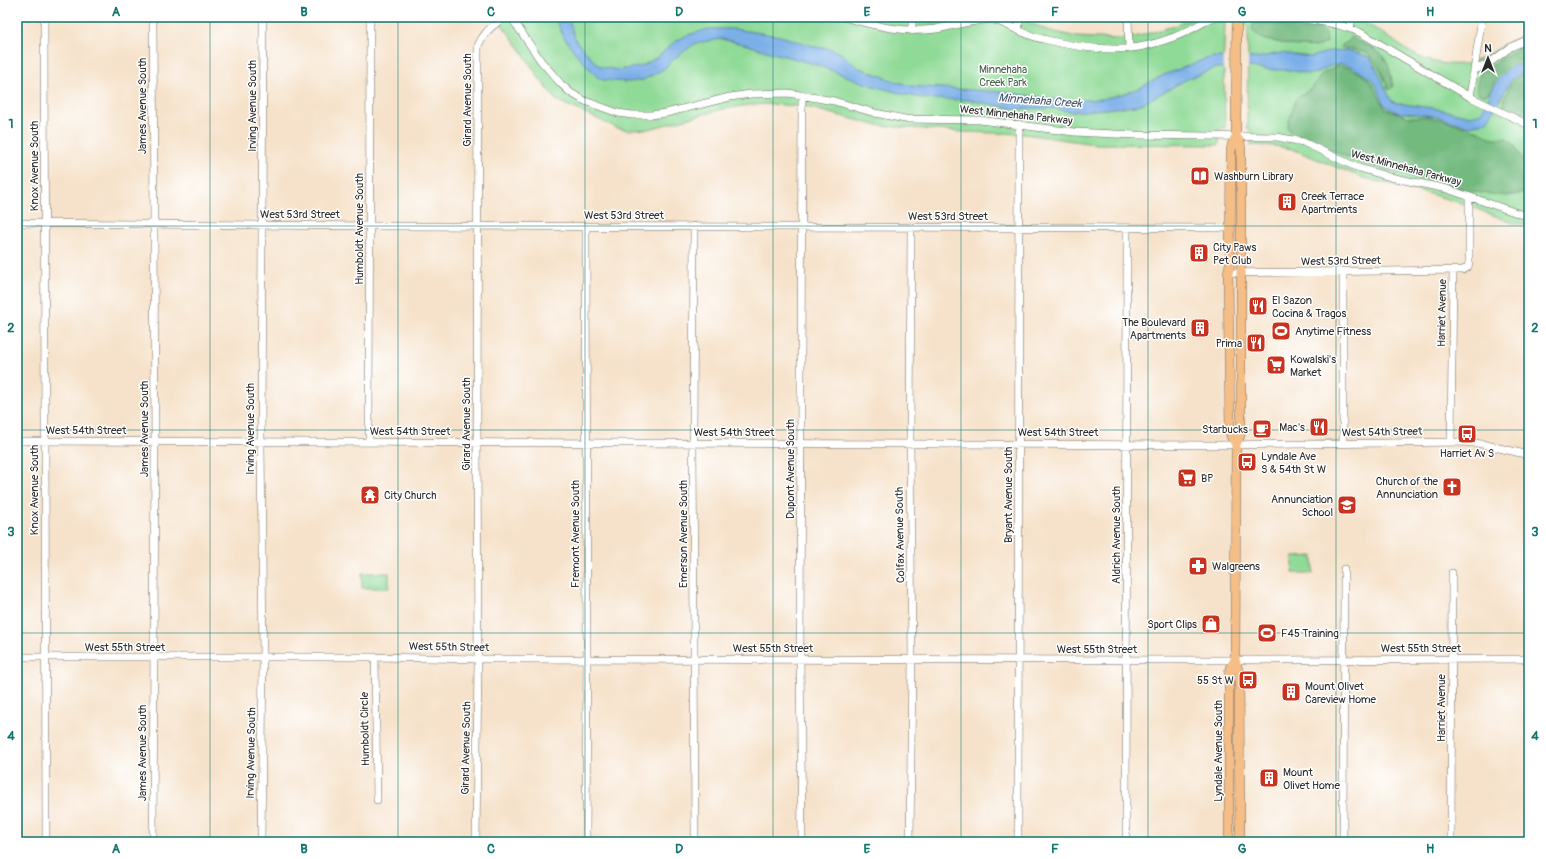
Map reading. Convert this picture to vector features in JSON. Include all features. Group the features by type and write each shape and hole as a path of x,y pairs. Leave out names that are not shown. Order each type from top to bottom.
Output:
{"main road":[{"name":"Lyndale Avenue South","path":"1236,444 1230,431 1228,273 1230,264 1231,148 1236,136 1237,17"},
{"name":"Lyndale Avenue South","path":"1236,136 1240,142 1241,151 1241,430 1236,444 1235,660 1239,672 1240,842"},
{"name":"Lyndale Avenue South","path":"1230,842 1229,676 1230,668 1235,660"}],"street":[{"name":"Knox Avenue South","path":"44,17 46,842"},
{"name":"James Avenue South","path":"153,17 155,442 153,842"},
{"name":"Irving Avenue South","path":"261,842 263,658 261,442 263,17"},
{"name":"Humboldt Avenue South","path":"369,442 370,17"},
{"name":"Girard Avenue South","path":"476,842 478,659 478,46 487,30 504,17"},
{"name":"West Minnehaha Parkway","path":"511,17 541,61 561,84 571,93 606,110 632,115 651,115 666,113 722,98 751,94 788,93 834,101 896,118 980,120 1074,132 1135,135 1277,136 1296,140 1356,167 1390,177 1447,189 1529,217"},
{"path":"844,17 898,30 912,31 934,29 983,20 998,20 1041,39 1082,47 1103,49 1138,47 1175,37 1214,17"},
{"path":"912,17 912,31"},
{"path":"1018,30 1020,17"},
{"path":"1128,17 1129,48"},
{"path":"1277,17 1325,22 1350,28 1380,43 1470,97 1529,125"},
{"path":"1350,28 1352,17"},
{"path":"1470,97 1482,17"},
{"path":"1475,70 1488,64 1511,47 1529,39"},
{"name":"Dupont Avenue South","path":"802,95 800,659 802,842"},
{"name":"Bryant Avenue South","path":"1018,842 1019,124"},
{"name":"Harriet Avenue","path":"1451,442 1453,271 1466,269 1469,262 1470,197"},
{"name":"West 53rd Street","path":"17,223 370,226 1230,228"},
{"name":"Fremont Avenue South","path":"586,226 586,842"},
{"name":"Emerson Avenue South","path":"694,226 693,442 695,842"},
{"name":"Colfax Avenue South","path":"910,842 912,659 910,443 911,227"},
{"name":"Aldrich Avenue South","path":"1126,228 1126,842"},
{"name":"West 53rd Street","path":"1228,273 1453,271"},
{"path":"1343,272 1343,443"},
{"name":"West 54th Street","path":"17,441 1126,444 1451,442 1482,444 1529,455"},
{"path":"1343,842 1344,569"},
{"name":"Harriet Avenue","path":"1451,842 1452,573"},
{"name":"West 55th Street","path":"17,657 1019,660 1343,660 1529,658"},
{"name":"Humboldt Circle","path":"375,657 377,800"}],"green space":[{"name":"Minnehaha Creek Park","path":"496,17 878,17 904,20 922,20 947,17 1017,17 1047,30 1077,37 1118,39 1139,36 1177,25 1193,17 1222,17 1225,24 1223,70 1225,128 1219,129 1219,145 1094,144 1024,134 961,132 875,125 807,107 771,104 749,105 719,110 649,129 628,130 617,128 556,100"},
{"path":"1245,17 1348,17 1375,29 1418,56 1427,60 1447,64 1464,64 1477,60 1529,32 1529,226 1513,223 1464,204 1430,194 1363,178 1292,149 1275,146 1251,145 1251,130 1247,128 1248,28 1244,23"},
{"path":"1259,23 1320,29 1325,32 1327,43 1316,47 1295,46 1262,39 1252,30 1253,24"},
{"path":"1350,37 1381,54 1388,64 1393,87 1389,90 1379,67 1367,53 1341,47 1343,44 1348,42"},
{"path":"1529,44 1529,58 1510,65 1498,76 1489,92 1485,95 1479,94 1477,83 1481,72 1520,47"},
{"path":"1337,66 1358,72 1367,78 1374,87 1385,109 1409,117 1428,117 1446,121 1479,131 1494,138 1506,138 1514,144 1524,163 1529,167 1529,192 1508,196 1467,190 1442,182 1390,171 1356,161 1309,140 1293,135 1287,127 1296,99 1313,87 1322,74"},
{"path":"1529,73 1529,116 1526,116 1511,112 1505,108 1503,102 1512,82 1518,77"},
{"path":"1313,556 1313,573 1293,573 1293,557"},
{"path":"362,573 389,573 389,588 362,588"}],"water":[{"name":"Minnehaha Creek","path":"555,17 568,17 576,41 601,67 619,70 642,66 658,57 674,42 685,36 708,29 734,29 780,36 820,48 828,48 841,53 857,67 911,86 1003,92 1065,101 1102,99 1122,94 1137,89 1164,75 1213,57 1257,58 1280,53 1311,57 1331,51 1345,50 1369,57 1376,67 1391,100 1396,103 1433,108 1471,116 1481,113 1498,79 1510,67 1529,62 1529,71 1518,75 1511,80 1486,122 1469,126 1433,116 1396,112 1385,106 1376,85 1371,79 1354,68 1342,64 1330,66 1317,73 1308,74 1290,70 1249,67 1217,68 1189,78 1144,103 1135,106 1072,112 1052,108 1015,109 969,100 928,99 907,95 870,85 814,64 748,45 721,39 696,43 675,58 664,69 643,80 629,82 604,80 597,77 577,55 563,36"}],"pier":[{"path":"1223,56 1248,56 1248,69 1223,70"}],"place":[{"name":"Washburn Library","path":"1200,176"},
{"name":"Creek Terrace Apartments","path":"1287,202"},
{"name":"City Paws Pet Club","path":"1199,253"},
{"name":"El Sazon Cocina & Tragos","path":"1258,306"},
{"name":"The Boulevard Apartments","path":"1200,328"},
{"name":"Anytime Fitness","path":"1281,331"},
{"name":"Prima","path":"1256,343"},
{"name":"Kowalski's Market","path":"1276,365"},
{"name":"Mac's","path":"1319,427"},
{"name":"Starbucks","path":"1262,429"},
{"name":"Harriet Av S","path":"1467,434"},
{"name":"Lyndale Ave S & 54th St W","path":"1247,462"},
{"name":"BP","path":"1187,478"},
{"name":"Church of the Annunciation","path":"1452,487"},
{"name":"City Church","path":"370,495"},
{"name":"Annunciation School","path":"1347,505"},
{"name":"Walgreens","path":"1198,566"},
{"name":"Sport Clips","path":"1211,624"},
{"name":"F45 Training","path":"1267,633"},
{"name":"55 St W","path":"1248,680"},
{"name":"Mount Olivet Careview Home","path":"1291,692"},
{"name":"Mount Olivet Home","path":"1269,778"}]}
